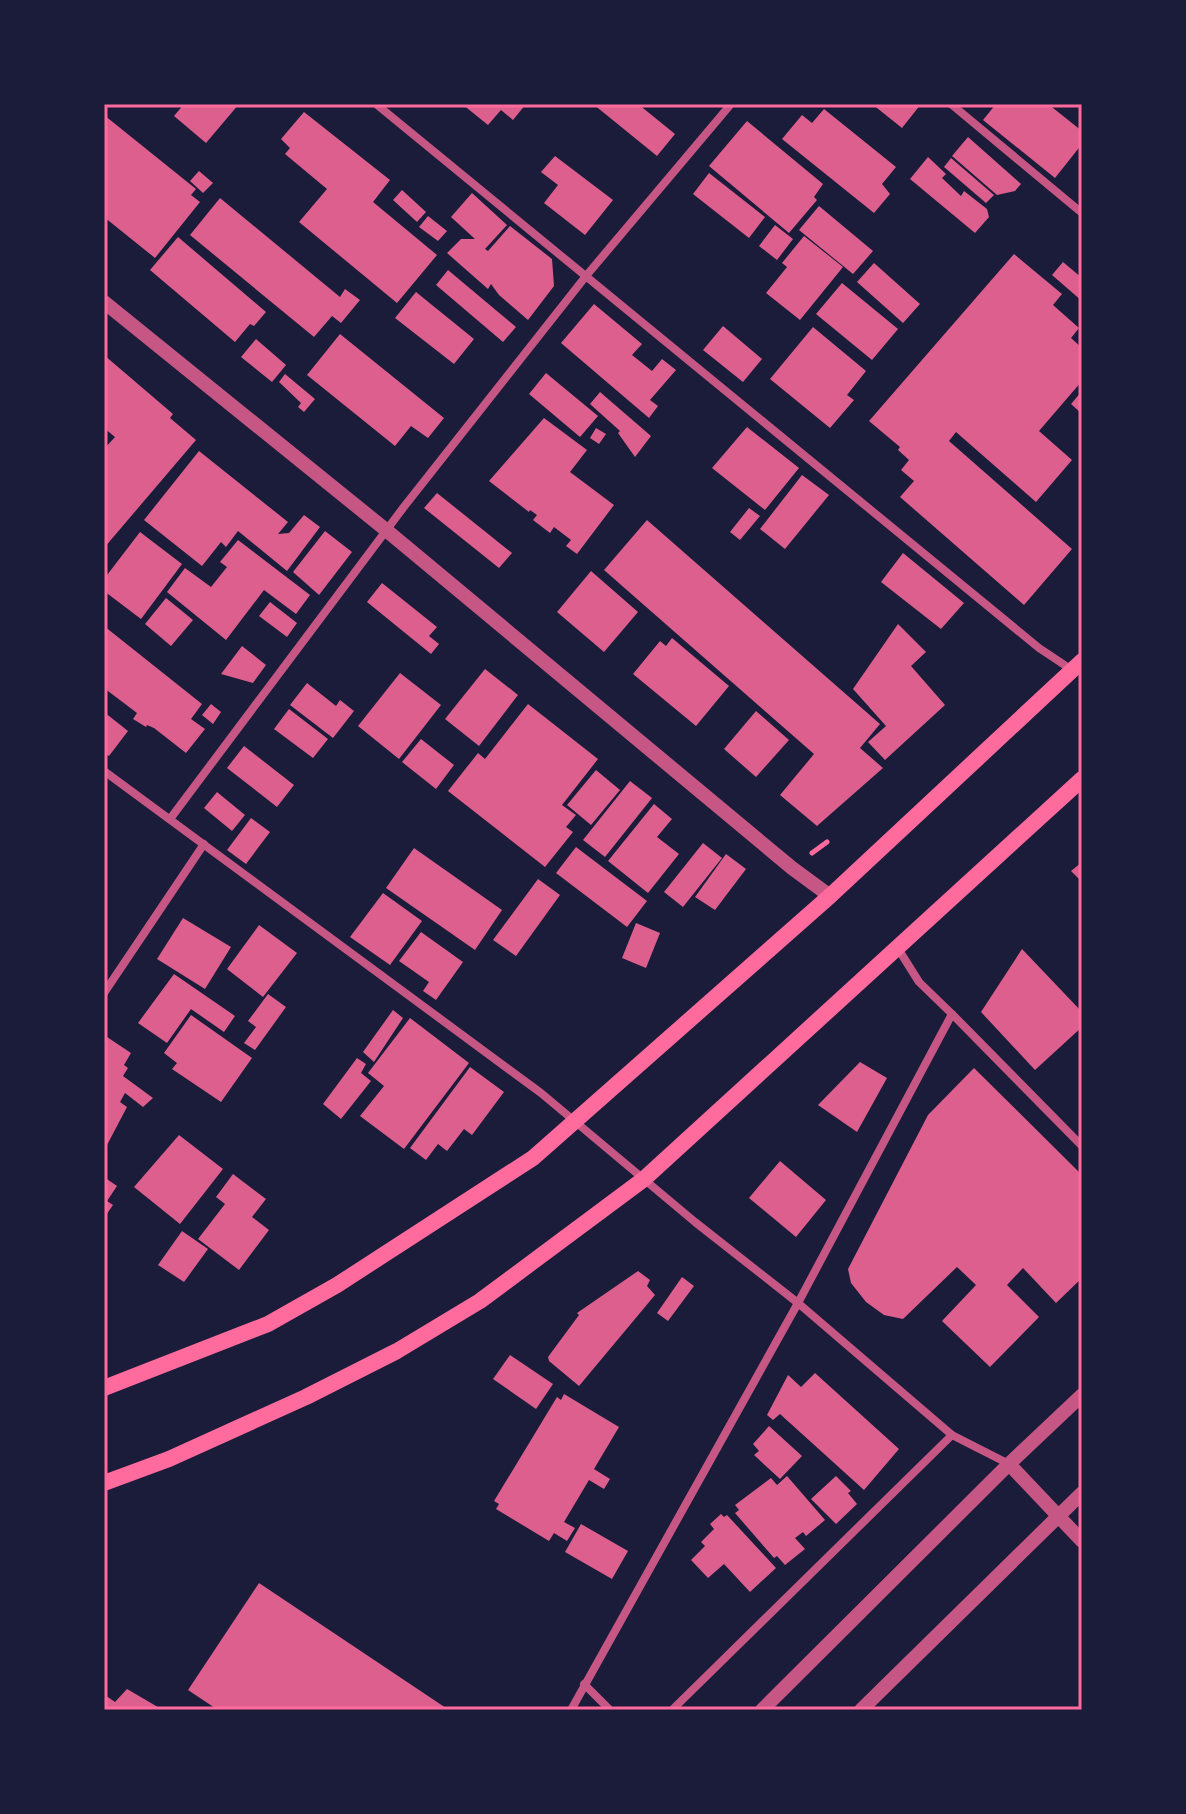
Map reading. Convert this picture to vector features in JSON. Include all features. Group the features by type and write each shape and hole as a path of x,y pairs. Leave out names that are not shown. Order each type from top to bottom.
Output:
{"main road":[{"path":"104,1388 268,1324 337,1285 533,1158 830,896 1077,665"},
{"path":"104,1483 169,1459 278,1409 397,1351 480,1301 644,1179 1082,779"}],"street":[{"path":"376,104 1039,648 1077,665"},
{"path":"170,819 386,530 586,276 731,104"},
{"path":"951,104 1082,213"},
{"path":"104,302 830,896"},
{"path":"104,771 575,1119 952,1435 1009,1464 1082,1541"},
{"path":"104,993 204,844"},
{"path":"896,946 919,982 1082,1146"},
{"path":"571,1710 798,1303 952,1014"},
{"path":"762,1710 1082,1395"},
{"path":"672,1710 952,1435"},
{"path":"861,1710 1082,1493"},
{"path":"584,1684 610,1710"}],"path":[{"path":"811,853 827,842"}],"building":[{"path":"184,104 239,104 206,143 174,116"},
{"path":"462,104 526,104 513,120 501,110 488,125"},
{"path":"593,104 638,104 675,134 657,156"},
{"path":"872,104 921,104 902,128"},
{"path":"996,104 1048,104 1082,131 1082,144 1055,178 983,120"},
{"path":"824,109 896,167 882,184 890,194 874,213 782,139 802,115 812,123"},
{"path":"304,112 390,180 373,202 437,255 397,303 299,222 327,189 285,154 290,148 281,139"},
{"path":"104,115 196,189 191,195 200,202 155,258 104,217"},
{"path":"747,121 823,184 814,197 817,200 789,233 709,166"},
{"path":"968,137 1021,184 1015,191 997,195 952,156"},
{"path":"555,156 613,200 585,235 544,203 558,185 541,172"},
{"path":"928,157 946,174 942,178 961,196 964,191 987,209 989,217 975,233 910,179"},
{"path":"951,158 994,195 986,203 944,167"},
{"path":"199,171 213,183 203,193 190,181"},
{"path":"709,173 765,217 749,238 693,194"},
{"path":"402,190 426,212 417,222 393,200"},
{"path":"472,193 507,225 485,249 488,251 510,226 552,259 554,286 528,320 491,284 488,289 447,253 461,239 475,239 451,217"},
{"path":"220,198 340,297 345,289 360,300 341,323 332,316 314,337 190,235"},
{"path":"819,206 873,251 853,274 799,230"},
{"path":"428,216 447,231 438,241 419,227"},
{"path":"775,225 793,239 777,260 759,246"},
{"path":"804,236 843,267 800,320 766,293 787,267 782,263"},
{"path":"178,237 266,312 254,326 250,324 235,342 150,270"},
{"path":"1014,254 1062,294 1053,305 1079,328 1071,338 1082,348 1082,381 1039,431 1072,460 1036,502 956,432 949,441 1072,549 1024,605 900,497 914,481 901,470 909,460 898,450 900,447 869,421"},
{"path":"1063,262 1082,278 1082,301 1052,275"},
{"path":"874,263 920,304 903,323 857,282"},
{"path":"448,270 516,327 503,342 436,285"},
{"path":"842,283 898,329 872,360 816,314"},
{"path":"416,292 474,339 454,364 395,318"},
{"path":"594,304 642,344 632,355 652,371 662,359 676,370 650,400 658,406 649,418 561,343"},
{"path":"723,326 762,359 743,382 703,350"},
{"path":"813,327 866,371 847,395 854,400 830,428 770,379"},
{"path":"340,334 444,418 428,438 411,426 395,446 307,375"},
{"path":"256,339 286,365 272,382 241,357"},
{"path":"104,355 173,414 170,418 196,440 104,548 104,449 115,437 104,428"},
{"path":"546,373 598,416 580,437 529,394"},
{"path":"285,374 315,399 304,412 298,407 301,403 279,382"},
{"path":"1082,391 1082,414 1071,404"},
{"path":"600,392 651,436 635,457 618,433 620,431 590,404"},
{"path":"544,418 587,450 570,472 614,505 577,554 566,546 571,540 554,527 550,533 533,520 537,515 489,481"},
{"path":"747,427 799,468 765,510 712,468"},
{"path":"596,428 606,434 599,444 590,438"},
{"path":"199,451 288,522 278,534 289,533 304,515 320,527 287,571 238,531 226,547 221,542 202,566 144,520"},
{"path":"802,475 829,495 785,549 760,529"},
{"path":"437,493 512,553 499,568 424,508"},
{"path":"749,508 760,516 740,540 730,532"},
{"path":"647,520 880,724 860,748 883,768 817,826 780,795 814,754 604,570"},
{"path":"325,531 352,552 319,595 293,572"},
{"path":"140,532 182,564 141,619 104,591 104,579"},
{"path":"238,540 310,595 296,614 264,590 226,640 167,592 185,568 211,587 227,567 220,562"},
{"path":"903,553 964,603 941,629 881,582"},
{"path":"591,571 638,612 604,652 557,612"},
{"path":"382,583 437,627 429,636 439,644 431,654 367,602"},
{"path":"166,598 193,620 171,646 145,624"},
{"path":"270,602 297,623 287,637 259,616"},
{"path":"898,624 926,652 911,666 945,705 885,760 868,742 886,726 853,689"},
{"path":"104,626 202,704 191,719 205,729 186,753 154,728 133,719 137,713 104,688"},
{"path":"672,638 729,686 696,726 633,674 660,641 666,646"},
{"path":"242,646 266,665 253,683 221,674"},
{"path":"485,669 518,695 479,746 445,719"},
{"path":"400,673 441,705 399,759 358,726"},
{"path":"307,683 336,706 340,700 354,711 333,738 290,705"},
{"path":"211,704 221,712 213,724 202,715"},
{"path":"528,704 598,759 562,805 576,815 566,827 573,832 545,867 448,791 478,753 485,759"},
{"path":"289,709 328,739 313,758 274,729"},
{"path":"756,711 789,740 756,777 724,749"},
{"path":"104,712 128,731 109,756 104,753"},
{"path":"421,739 454,765 436,789 402,762"},
{"path":"244,746 294,785 277,807 227,768"},
{"path":"596,770 620,790 591,825 567,805"},
{"path":"630,781 652,798 605,857 583,840"},
{"path":"217,792 245,815 232,831 204,808"},
{"path":"654,804 672,819 657,837 679,854 648,893 608,861"},
{"path":"251,818 270,832 246,864 227,850"},
{"path":"703,843 722,858 683,907 664,892"},
{"path":"576,847 647,901 627,927 556,873"},
{"path":"414,848 502,910 475,950 386,888"},
{"path":"726,854 746,869 715,910 695,897"},
{"path":"1082,862 1082,882 1071,871"},
{"path":"538,879 560,895 516,956 493,940"},
{"path":"383,893 422,921 390,965 350,937"},
{"path":"183,918 231,947 205,989 157,959"},
{"path":"636,923 660,933 646,968 622,958"},
{"path":"259,925 297,953 263,997 227,969"},
{"path":"421,932 463,962 436,1000 423,991 429,982 399,961"},
{"path":"1022,949 1082,1012 1082,1027 1035,1070 981,1012"},
{"path":"174,974 235,1016 224,1032 191,1009 167,1043 138,1023"},
{"path":"268,994 286,1007 255,1050 244,1043 256,1027 248,1021"},
{"path":"393,1010 403,1018 374,1062 363,1052"},
{"path":"191,1015 252,1058 221,1102 172,1069 177,1063 164,1053"},
{"path":"410,1018 469,1063 404,1149 360,1116 384,1086 368,1073"},
{"path":"104,1035 131,1053 124,1065 128,1068 123,1076 153,1098 143,1107 125,1093 120,1102 127,1107 107,1145 104,1143"},
{"path":"357,1058 366,1064 361,1073 371,1081 341,1119 323,1104"},
{"path":"860,1062 887,1078 857,1132 818,1105"},
{"path":"470,1067 504,1092 472,1135 464,1129 447,1151 438,1144 426,1160 410,1148"},
{"path":"974,1068 1082,1175 1082,1278 1056,1303 1023,1268 1007,1285 1039,1317 990,1367 942,1321 976,1285 957,1267 903,1319 884,1315 866,1302 851,1283 848,1269 928,1115"},
{"path":"179,1135 223,1169 180,1224 134,1187"},
{"path":"780,1161 826,1200 796,1237 749,1198"},
{"path":"233,1174 266,1199 252,1217 269,1230 239,1270 198,1239 225,1204 216,1197"},
{"path":"104,1177 117,1186 107,1201 113,1205 104,1218"},
{"path":"182,1231 208,1249 184,1282 158,1265"},
{"path":"638,1271 650,1280 647,1286 655,1295 579,1386 548,1357 579,1315 577,1313"},
{"path":"682,1277 694,1286 668,1321 657,1313"},
{"path":"510,1355 553,1384 536,1409 493,1379"},
{"path":"815,1373 899,1449 864,1490 780,1414 773,1420 767,1415 788,1375 801,1387"},
{"path":"564,1394 619,1427 594,1469 610,1479 604,1489 589,1480 564,1522 575,1528 567,1541 554,1533 549,1541 496,1509 499,1504 494,1501 557,1397 561,1400"},
{"path":"769,1426 802,1456 780,1479 754,1455 759,1451 753,1444"},
{"path":"787,1476 825,1520 806,1536 803,1532 795,1538 805,1549 785,1565 777,1556 774,1558 735,1513 739,1510 735,1505 771,1478 777,1485"},
{"path":"836,1476 851,1491 848,1493 857,1504 836,1524 811,1499"},
{"path":"721,1514 724,1517 727,1515 776,1568 750,1592 724,1564 708,1578 691,1560 705,1546 701,1542 714,1529 710,1524"},
{"path":"581,1524 628,1551 612,1579 565,1552"},
{"path":"259,1583 449,1710 218,1710 188,1690"},
{"path":"127,1689 163,1710 104,1710 105,1695 115,1702"}]}
